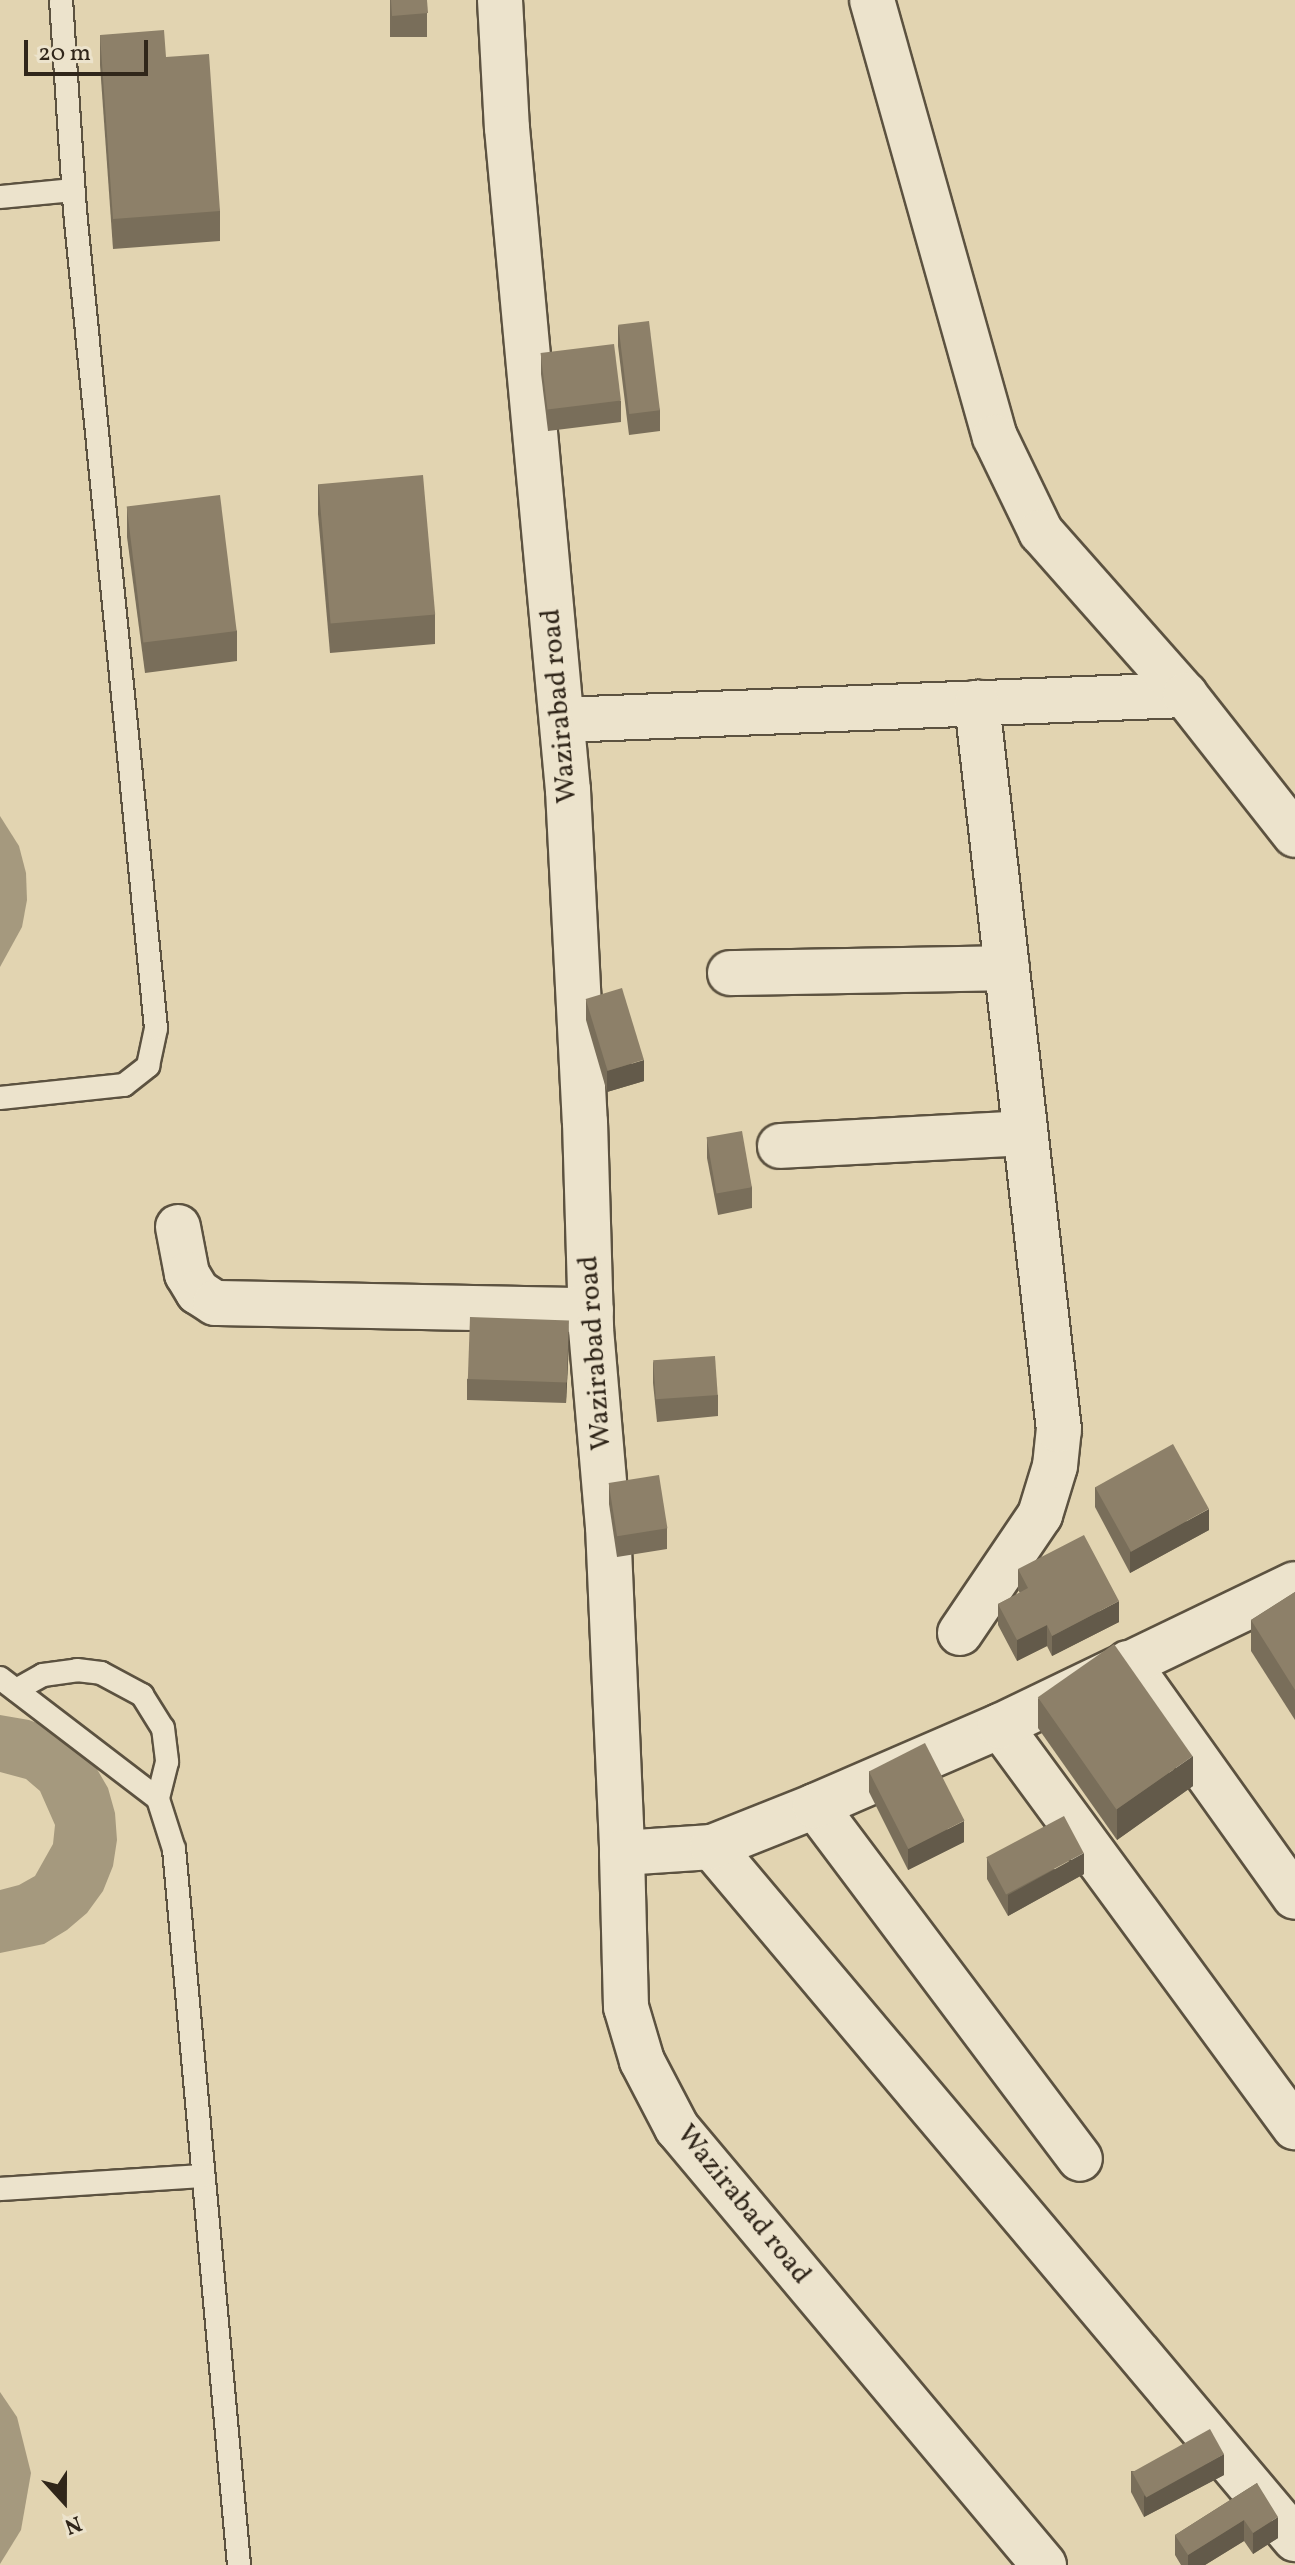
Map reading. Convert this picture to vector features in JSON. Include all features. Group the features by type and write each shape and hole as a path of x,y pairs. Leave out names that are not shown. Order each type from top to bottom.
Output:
{"street":[{"name":"Wazirabad road","path":"500,0 507,128 562,720 585,1122 591,1310 608,1526 626,2007 642,2061 677,2128 1044,2565"},
{"path":"872,0 995,437 1041,532 1185,695 1295,835"},
{"path":"562,720 1185,695"},
{"path":"960,1633 1040,1515 1055,1466 1059,1430 977,703"},
{"path":"730,973 1007,968"},
{"path":"780,1146 1025,1133"},
{"path":"178,1227 187,1274 198,1292 215,1303 591,1310"},
{"path":"622,1853 712,1847 815,1806 1000,1726 1295,1584"},
{"path":"1128,1663 1295,1897"},
{"path":"1000,1726 1295,2127"},
{"path":"815,1806 1080,2159"},
{"path":"712,1847 1295,2539"}],"lane":[{"path":"0,1098 124,1085 148,1066 156,1028 73,190 61,0"},
{"path":"0,197 73,190"},
{"path":"8,1684 77,1670 101,1673 142,1695 163,1728 167,1762 158,1799 174,1849 239,2565"},
{"path":"8,1684 158,1799"},
{"path":"0,2189 203,2176"}],"shaded area":[{"path":"0,816 19,846 26,873 27,900 22,927 0,967"},
{"path":"0,1715 29,1720 54,1729 76,1745 94,1764 108,1788 115,1813 117,1840 113,1866 103,1891 87,1913 44,1944 0,1953 0,1890 19,1885 35,1876 53,1844 55,1825 40,1791 26,1779 0,1772"},
{"path":"0,2392 17,2417 31,2473 21,2530 0,2564"}],"building":[{"path":"391,0 427,0 428,13 392,16"},
{"path":"164,30 166,57 209,54 220,211 113,219 100,35"},
{"path":"649,321 660,410 629,414 618,325"},
{"path":"614,344 621,401 547,410 541,353"},
{"path":"423,475 435,614 331,624 318,484"},
{"path":"220,495 237,631 143,642 127,506"},
{"path":"622,988 644,1060 608,1071 586,999"},
{"path":"742,1131 752,1187 716,1193 707,1137"},
{"path":"470,1317 569,1320 567,1382 468,1379"},
{"path":"715,1356 718,1395 656,1399 653,1360"},
{"path":"1173,1444 1209,1509 1131,1552 1095,1487"},
{"path":"659,1475 667,1528 617,1536 609,1483"},
{"path":"1084,1535 1119,1601 1052,1636 1047,1625 1017,1640 998,1604 1028,1588 1018,1569"},
{"path":"1295,1592 1295,1690 1251,1620"},
{"path":"1114,1644 1193,1756 1116,1810 1038,1697"},
{"path":"925,1743 964,1821 908,1849 869,1772"},
{"path":"1064,1816 1084,1853 1006,1894 986,1857"},
{"path":"1210,2429 1224,2454 1146,2498 1132,2472"},
{"path":"1257,2483 1278,2517 1253,2533 1244,2520 1188,2555 1175,2535"}]}
